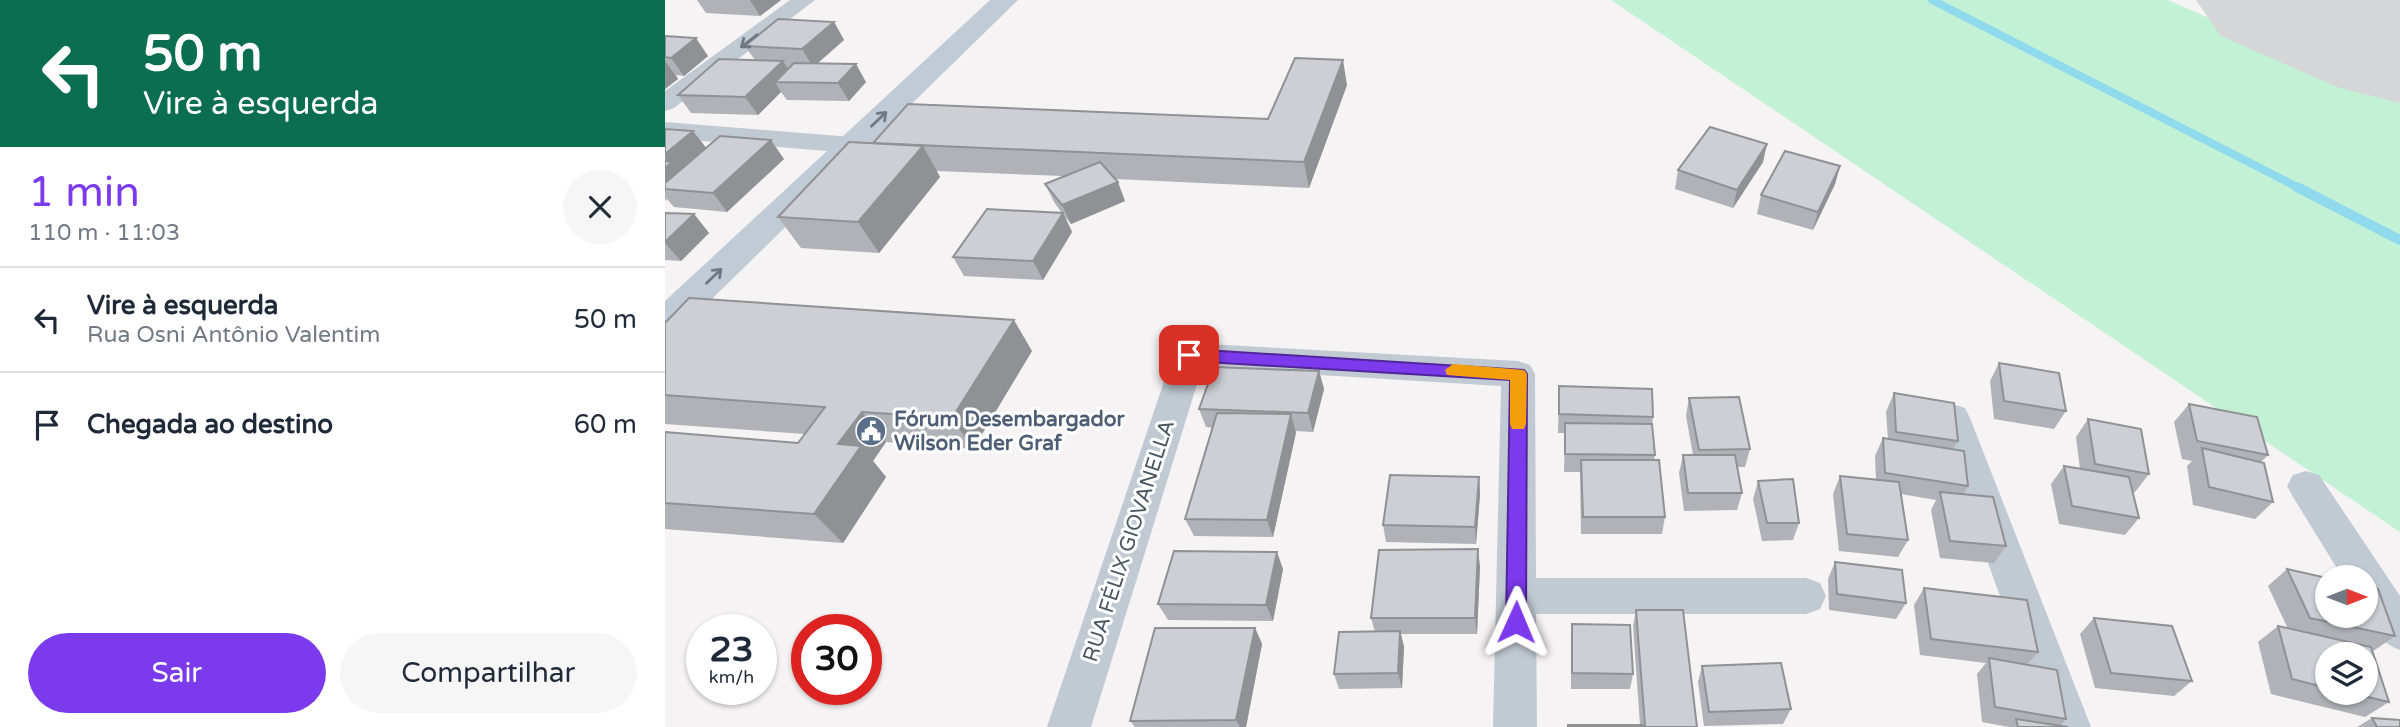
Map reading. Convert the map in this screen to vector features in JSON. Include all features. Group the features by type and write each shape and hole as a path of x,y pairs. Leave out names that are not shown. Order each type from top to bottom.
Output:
{"main road":[{"path":"675,314 1005,0"}],"street":[{"path":"665,103 804,0"},
{"path":"665,130 852,145"},
{"path":"675,314 723,308"},
{"name":"RUA FÉLIX GIOVANELLA","path":"1069,727 1189,355 1518,374 1516,596"},
{"path":"1953,418 2069,727"},
{"path":"2306,486 2358,565"},
{"path":"1515,727 1516,596 1806,596"},
{"path":"2378,597 2400,632"}],"green space":[{"path":"1611,0 2168,0 2400,102 2400,532"}],"building":[{"path":"778,19 834,22 802,49 745,46"},
{"path":"665,36 696,38 671,58 665,57"},
{"path":"1295,58 1343,60 1304,162 873,143 908,104 1268,119"},
{"path":"719,59 783,61 745,97 678,95"},
{"path":"794,63 856,64 838,83 775,82"},
{"path":"1710,127 1767,144 1737,190 1678,170"},
{"path":"665,129 693,131 665,154"},
{"path":"720,136 771,140 713,193 665,189 665,183"},
{"path":"849,142 923,146 858,222 778,217"},
{"path":"1785,151 1840,166 1818,212 1761,195"},
{"path":"1100,162 1118,182 1062,205 1045,184"},
{"path":"987,209 1063,213 1033,261 953,257"},
{"path":"665,213 694,214 665,242"},
{"name":"Fórum Desembargador Wilson Eder Graf","path":"689,298 1014,320 952,418 862,412 838,444 861,446 814,514 665,503 665,432 798,443 825,407 665,395 665,323"},
{"path":"1999,363 2059,373 2066,411 2004,401"},
{"path":"1214,367 1319,371 1308,413 1199,409"},
{"path":"1559,386 1652,389 1653,417 1559,414"},
{"path":"1894,393 1954,403 1958,441 1896,432"},
{"path":"1739,397 1750,449 1699,450 1689,398"},
{"path":"2189,404 2257,417 2268,455 2197,441"},
{"path":"1217,413 1291,414 1267,520 1185,519"},
{"path":"2088,419 2141,429 2149,474 2095,464"},
{"path":"1565,423 1652,424 1655,455 1565,454"},
{"path":"1883,438 1964,451 1968,486 1885,473"},
{"path":"2202,448 2264,463 2273,502 2209,487"},
{"path":"1683,455 1735,455 1742,493 1688,493"},
{"path":"1581,460 1659,460 1665,517 1583,517"},
{"path":"2064,466 2129,477 2139,518 2072,506"},
{"path":"1390,475 1479,477 1475,527 1383,525"},
{"path":"1840,476 1899,482 1908,540 1847,534"},
{"path":"1793,479 1799,523 1767,523 1758,481"},
{"path":"1940,492 1993,497 2006,546 1950,541"},
{"path":"1478,549 1475,618 1371,618 1379,550"},
{"path":"1174,551 1277,552 1266,605 1158,604"},
{"path":"1835,562 1902,570 1906,603 1837,594"},
{"path":"2287,569 2315,575 2315,619 2310,618"},
{"path":"1924,588 2027,600 2038,652 1931,639"},
{"path":"2378,589 2395,636 2357,628 2378,628"},
{"path":"1636,610 1683,610 1697,727 1568,727 1645,725"},
{"path":"2094,618 2172,626 2192,681 2111,673"},
{"path":"1572,624 1630,625 1633,674 1572,673"},
{"path":"2278,626 2349,642 2315,642 2315,685 2292,679"},
{"path":"1155,628 1255,628 1236,720 1130,721"},
{"path":"1400,631 1398,673 1334,674 1339,632"},
{"path":"1989,658 2057,670 2066,719 1995,707"},
{"path":"1781,663 1791,709 1709,712 1702,666"},
{"path":"2378,668 2389,702 2378,699"},
{"path":"2372,718 2400,720 2400,727 2377,727"},
{"path":"2016,719 2068,727 2018,727"}],"waterway":[{"path":"1932,0 2301,189"},
{"path":"2297,187 2400,240"}],"runway":[{"path":"2280,0 2400,49"}],"slow traffic":[{"path":"1453,370 1518,374 1518,424"}],"place":[{"name":"Fórum Desembargador Wilson Eder Graf","path":"871,431"}],"route":[{"path":"1189,355 1518,374 1516,622"}]}
